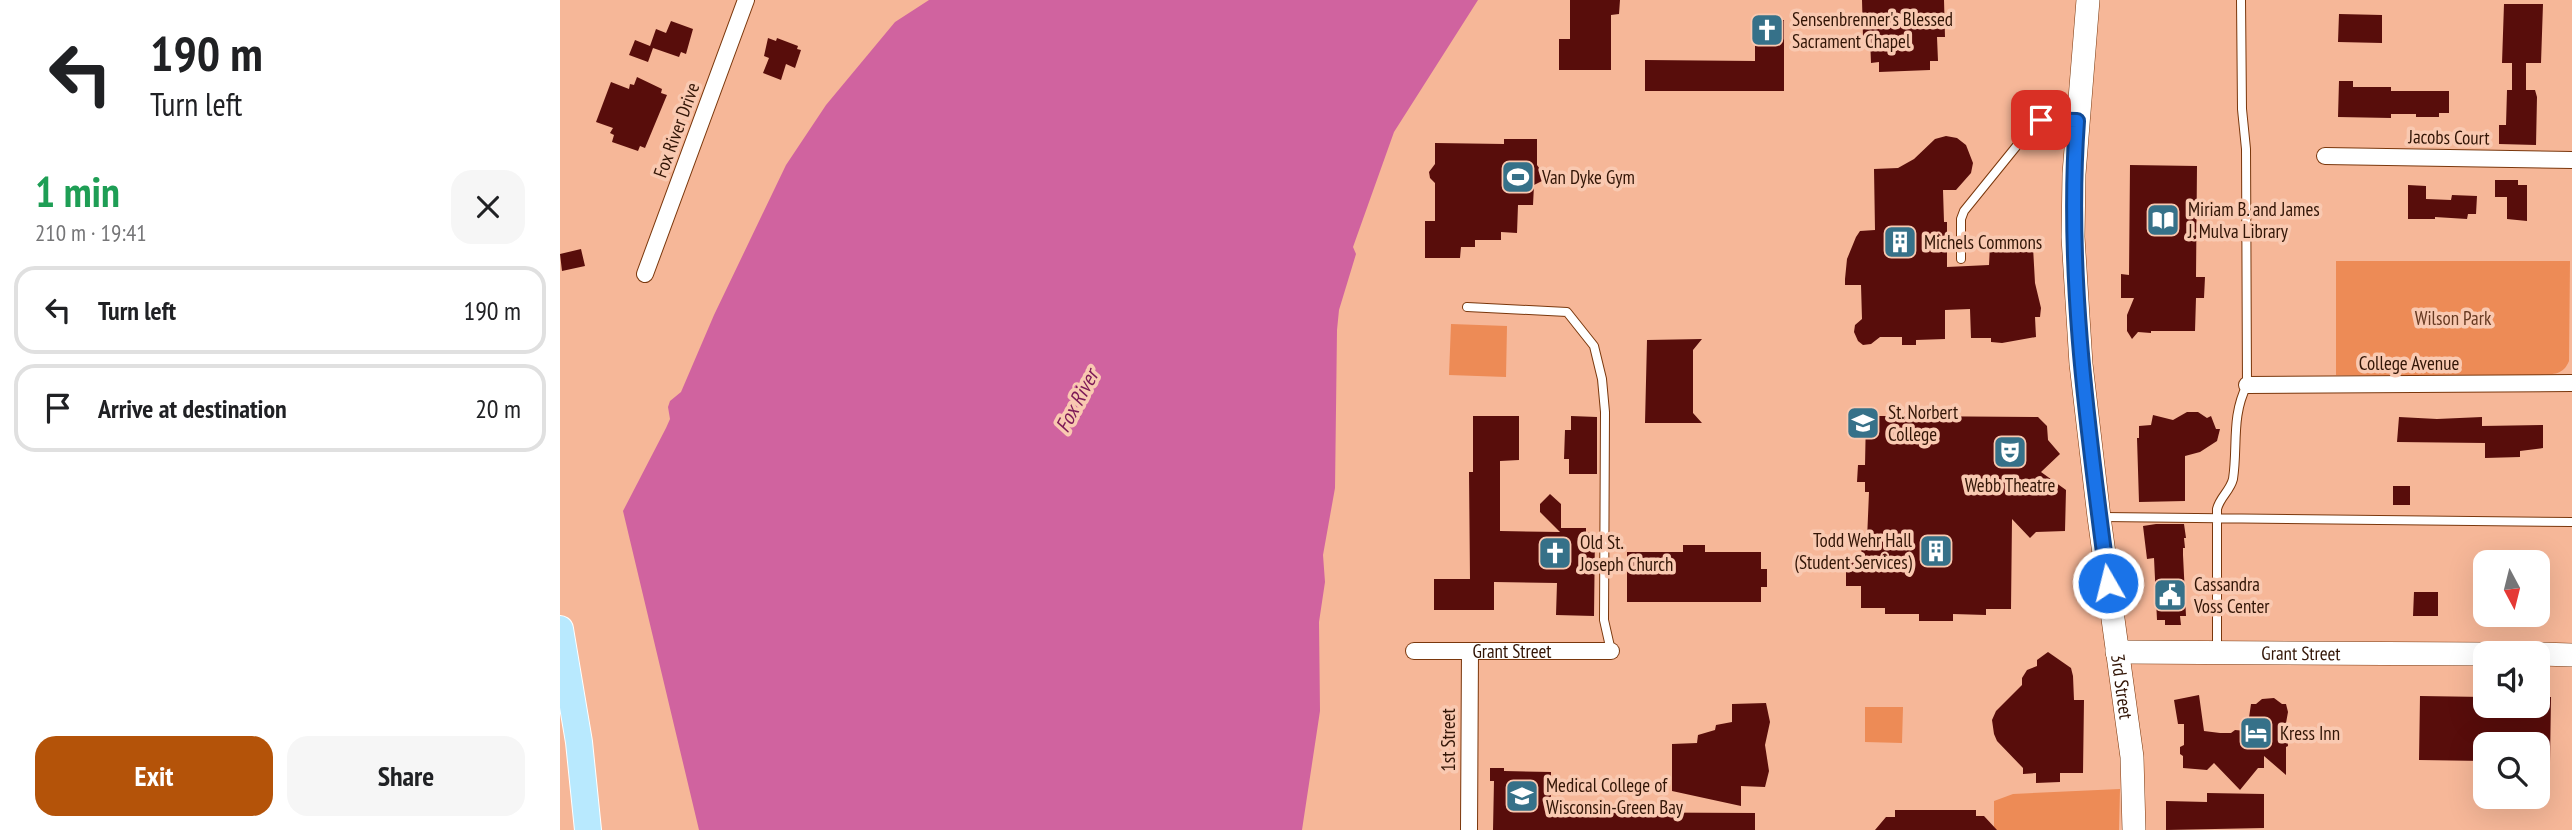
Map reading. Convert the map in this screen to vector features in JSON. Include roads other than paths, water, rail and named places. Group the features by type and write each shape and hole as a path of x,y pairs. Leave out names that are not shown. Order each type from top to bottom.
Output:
{"main road":[{"name":"3rd Street","path":"2088,0 2077,121 2073,237 2081,364 2132,757 2134,830"},
{"path":"560,629 579,742 589,830"},
{"name":"Grant Street","path":"2117,652 2473,654"},
{"path":"2550,654 2572,655"}],"street":[{"name":"Fox River Drive","path":"645,274 746,0"},
{"name":"Jacobs Court","path":"2325,156 2572,159"},
{"name":"College Avenue","path":"2247,385 2572,383"},
{"name":"Grant Street","path":"1414,651 1611,652"},
{"name":"1st Street","path":"1469,830 1470,651"}],"lane":[{"path":"2217,653 2216,518 2218,503 2228,491 2233,479 2235,418 2240,398 2247,385 2246,149 2242,109 2241,0"},
{"path":"1961,259 1961,219 1964,211 2036,122 2048,119 2077,121"},
{"path":"1467,307 1567,312 1594,346 1602,379 1605,412 1604,620 1611,652"},
{"path":"2099,517 2572,522"}],"water":[{"name":"Fox River","path":"929,0 1478,0 1394,132 1353,247 1356,254 1339,310 1335,488 1323,555 1325,582 1319,622 1320,711 1302,830 699,830 623,511 670,419 670,401 681,392 714,315 786,165 826,105 895,22"}],"place":[{"name":"Sensenbrenner's Blessed Sacrament Chapel","path":"1767,30"},
{"name":"Van Dyke Gym","path":"1518,177"},
{"name":"Miriam B. and James J. Mulva Library","path":"2163,220"},
{"name":"Michels Commons","path":"1900,242"},
{"name":"St. Norbert College","path":"1863,423"},
{"name":"Webb Theatre","path":"2010,452"},
{"name":"Todd Wehr Hall (Student Services)","path":"1936,551"},
{"name":"Old St. Joseph Church","path":"1555,553"},
{"name":"Cassandra Voss Center","path":"2170,595"},
{"name":"Kress Inn","path":"2256,733"},
{"name":"Medical College of Wisconsin-Green Bay","path":"1522,796"}],"park label":[{"name":"Wilson Park","path":"2453,318"}]}
